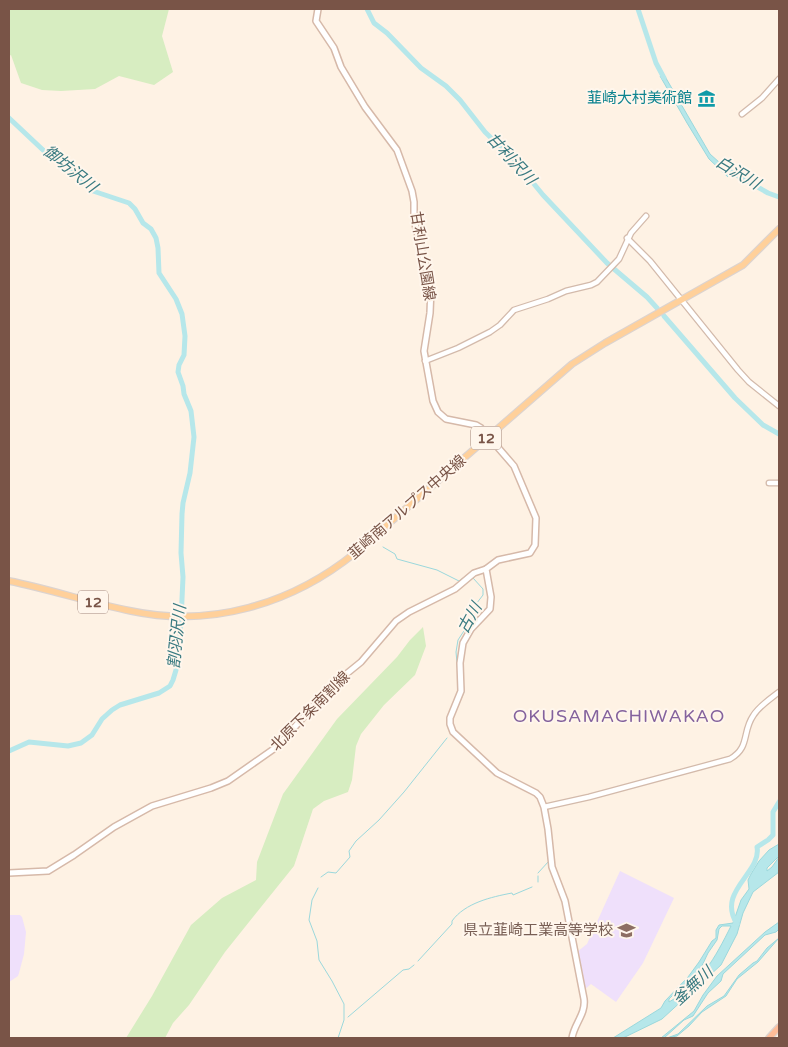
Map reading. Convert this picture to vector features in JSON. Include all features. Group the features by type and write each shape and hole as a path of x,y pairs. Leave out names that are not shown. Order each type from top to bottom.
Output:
{"highway":[{"path":"769,1038 779,1027"}],"main road":[{"name":"甘利山公園線","path":"318,9 316,21 334,48 341,67 365,107 397,150 412,191 414,220 432,298 424,351 433,401 438,412 450,420 478,426 514,466 536,518 535,545 530,553 498,560 486,569"},
{"name":"韮崎南アルプス中央線","path":"9,581 131,612 181,616 212,615 248,609 277,599 317,581 340,566 581,357 743,265 779,229"},
{"name":"北原下条南割線","path":"9,873 48,871 114,827 152,806 228,781 278,746 329,688 361,662 396,620 455,589 474,573 486,569"},
{"path":"486,569 491,597 490,609 471,629 463,643 460,655 461,691 450,718 450,724 453,732 484,762 511,781 538,795 544,806 552,867 565,901 585,1004 572,1032 572,1038"}],"street":[{"path":"742,114 762,98 779,79"},
{"path":"425,360 458,348 490,332 500,325 514,310 566,291 591,285 603,278 619,258 627,238 646,216"},
{"path":"627,238 646,256 749,382 779,406"},
{"path":"769,483 779,483"},
{"path":"544,806 730,760 737,756 742,748 752,716 779,692"}],"shaded area":[{"path":"620,871 674,898 643,963 616,1002 591,984 584,990 577,952 587,944"},
{"path":"9,915 20,915 22,917 26,932 24,954 18,976 9,982"}],"green space":[{"path":"9,9 169,9 162,36 173,72 154,85 119,76 95,89 42,90 21,83 11,55 9,56"},
{"path":"423,627 426,646 415,675 384,705 361,734 356,746 352,780 348,792 324,801 313,809 294,866 225,952 189,1005 173,1023 165,1038 126,1038 152,996 191,925 222,898 256,880 257,862 283,794 337,719"}],"water":[{"path":"663,73 710,154 729,171 728,177 709,159 660,76"},
{"name":"釜無川","path":"779,844 779,856 767,868 767,871 779,857 779,872 753,892 743,913 737,934 721,965 662,1019 623,1038 613,1038 661,1008 665,1001 688,977 716,938 716,930 719,925 733,923 741,900 749,889 748,880 759,861 769,850","holes":["722,926 731,926 706,969 690,987 669,1002 669,999 700,970 717,940 719,929"]},
{"path":"779,922 779,929 776,932 765,935 723,974 721,981 708,993 693,1016 684,1020 664,1038 661,1038 694,1011 717,976 765,932"},
{"path":"779,938 758,962 737,979 726,996 702,1012 677,1036 667,1038 678,1034 707,1006 724,996 739,975 757,961 767,948"}],"waterway":[{"name":"甘利沢川","path":"367,9 374,23 387,33 421,68 446,86 460,100 485,132 516,162 543,195 607,263 657,308"},
{"name":"白沢川","path":"638,9 656,63 664,78"},
{"name":"御坊沢川","path":"9,118 43,150 76,174 93,191 129,203 143,223 151,229 156,238 158,248 159,273 176,299 182,314 185,336 184,355 178,372 191,411 194,437 190,473 182,514 181,553 183,577 181,621 176,670 170,686 159,693 120,705 112,710 102,719 92,735 81,743 68,746 29,742 9,751"},
{"name":"白沢川","path":"724,168 768,193 779,197"},
{"name":"甘利沢川","path":"664,316 735,398 763,425 779,434"},
{"name":"古川","path":"383,547 395,554 397,559 437,570 459,581 467,575"},
{"name":"古川","path":"458,674 456,652 458,640 473,617 473,608 483,595 483,589 473,578"},
{"name":"古川","path":"453,727 453,718 464,692 463,677"},
{"name":"古川","path":"321,877 328,872 336,873 350,857 349,851 356,841 379,820 404,792 447,738"},
{"name":"甘利沢川","path":"737,924 732,912 735,892 753,865 757,856 757,847 773,835 773,812 779,802"},
{"path":"538,873 549,861"},
{"name":"古川","path":"538,876 538,882"},
{"path":"418,961 452,924 457,915 471,905 512,893 513,895 532,887"},
{"name":"古川","path":"318,888 312,900 309,920 317,941 319,960 344,1004 344,1020 338,1038"},
{"path":"348,1017 403,970 409,969 414,965"}],"place":[{"name":"韮崎大村美術館","path":"706,98"},
{"name":"県立韮崎工業高等学校","path":"627,930"}],"district":[{"name":"OKUSAMACHIWAKAO","path":"619,716"}],"water label":[{"name":"割羽沢川","path":"177,637"}]}
